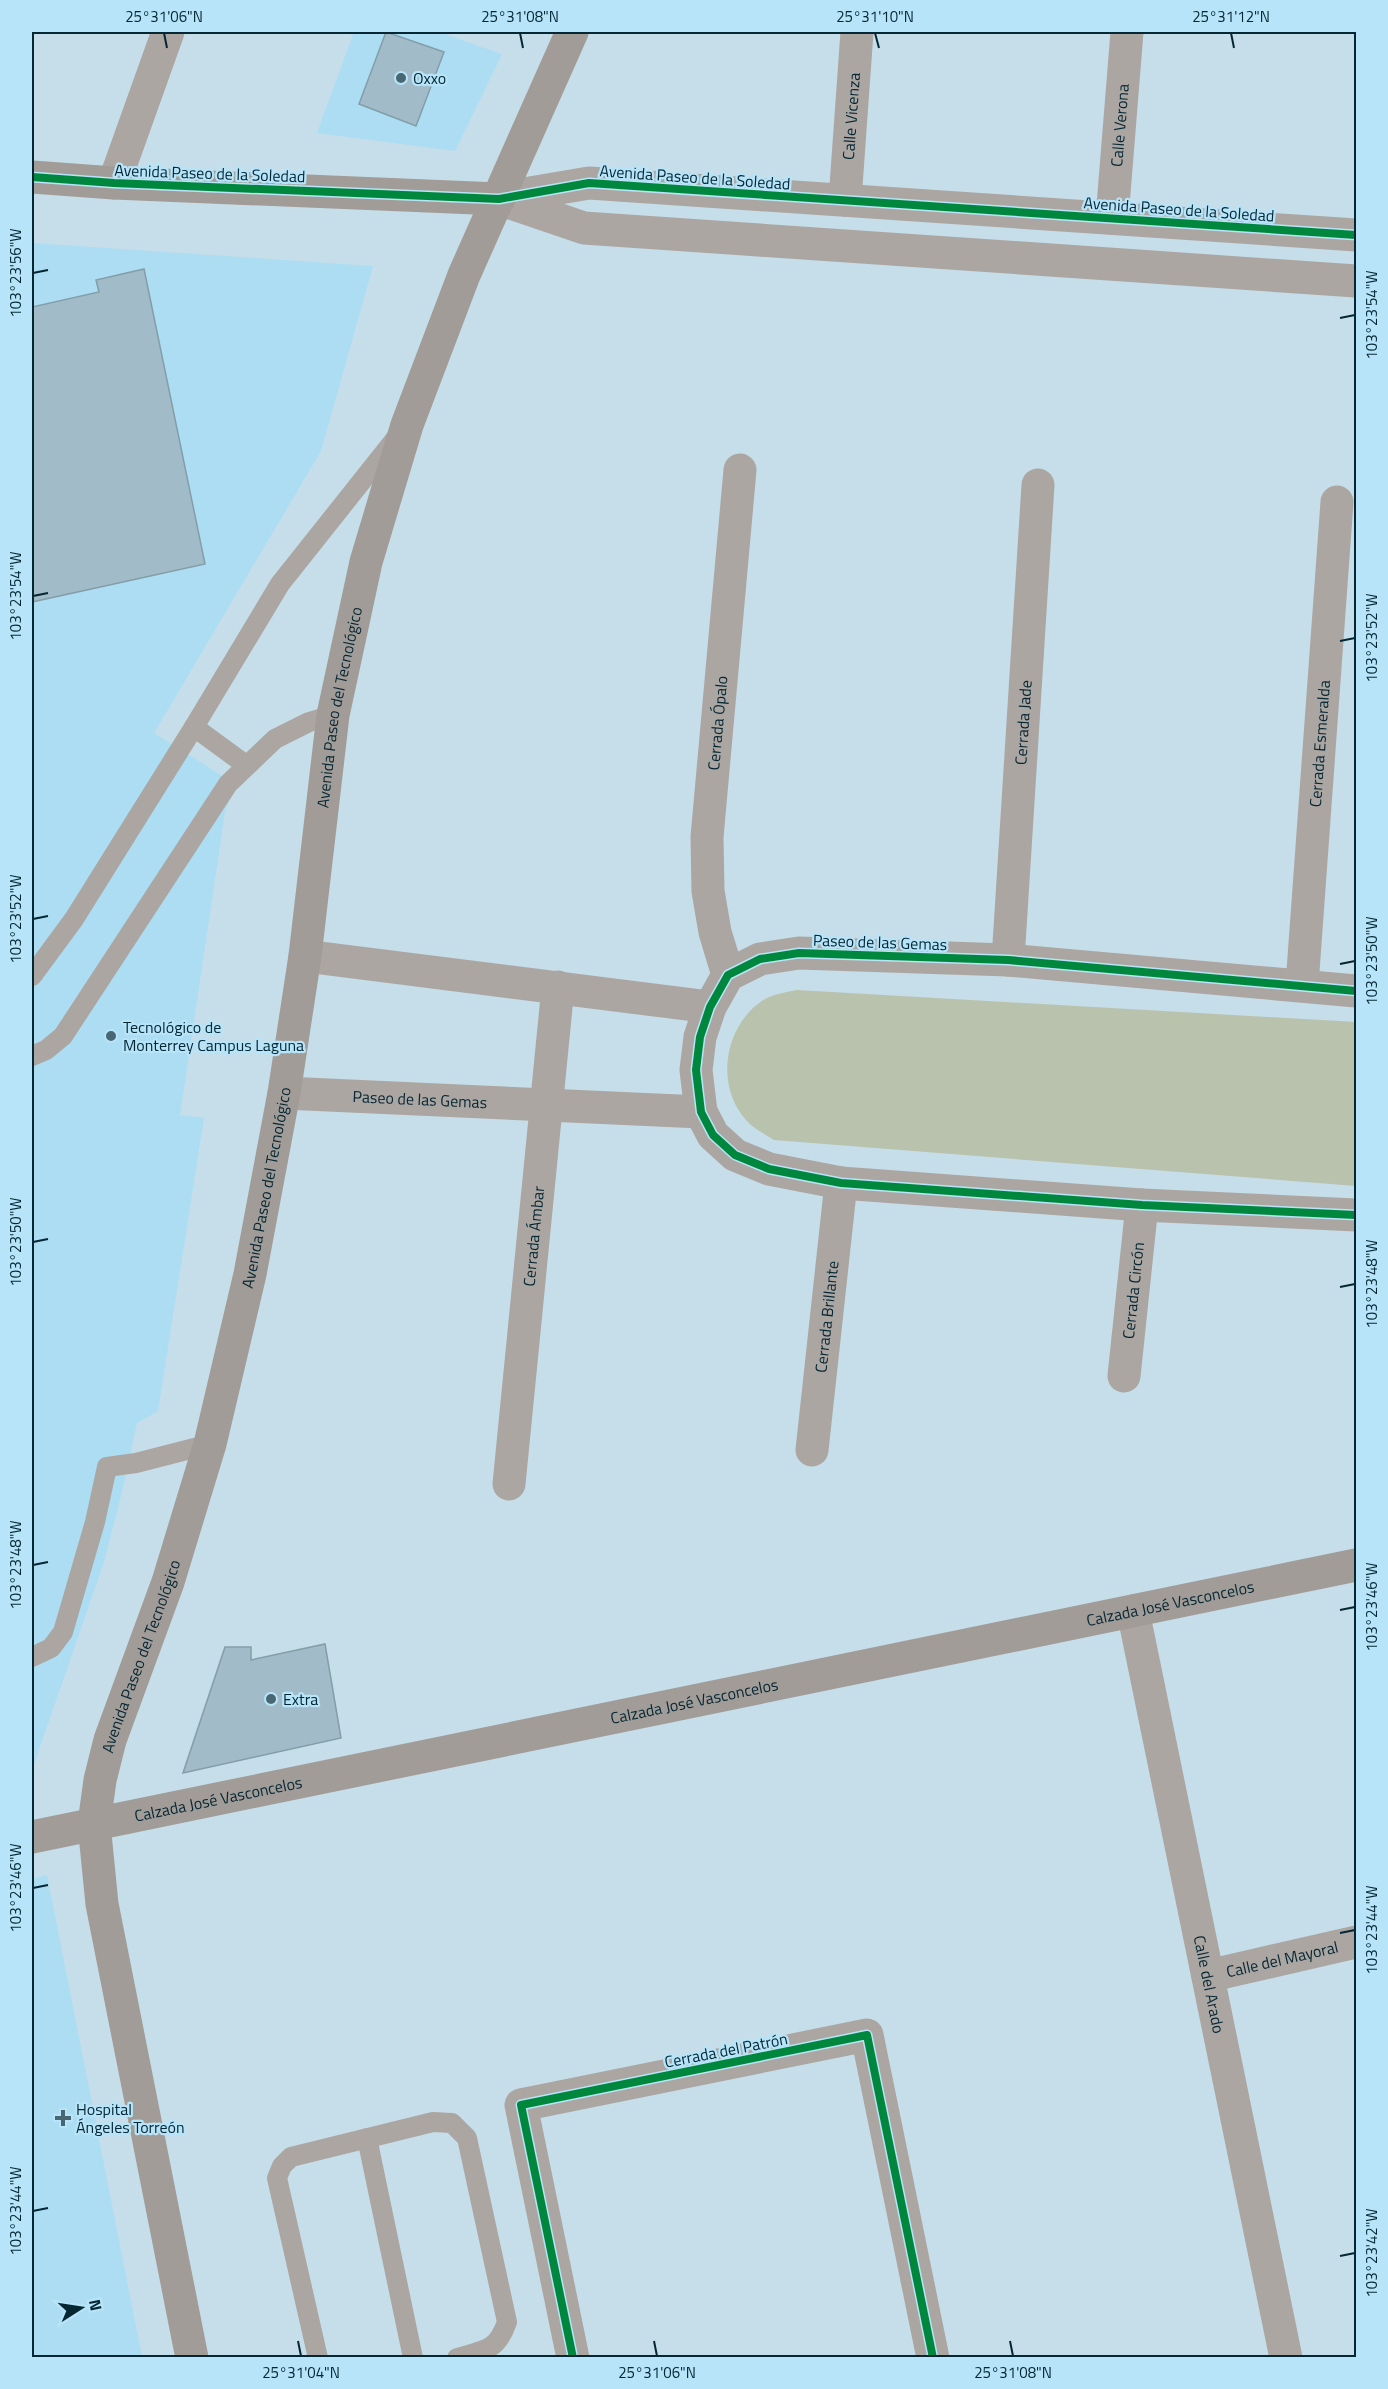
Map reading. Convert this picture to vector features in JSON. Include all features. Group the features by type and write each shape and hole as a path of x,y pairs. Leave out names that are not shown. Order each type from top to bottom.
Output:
{"main road":[{"name":"Avenida Paseo del Tecnológico","path":"192,2358 102,1904 94,1824 100,1780 110,1740 168,1582 210,1444 250,1274 284,1093 305,956 333,715 366,562 407,425 464,275 572,32"},
{"name":"Avenida Paseo de la Soledad","path":"32,177 114,183 499,199"},
{"name":"Calzada José Vasconcelos","path":"32,1837 1356,1565"}],"street":[{"path":"114,183 168,32"},
{"name":"Calle Vicenza","path":"845,200 857,32"},
{"name":"Calle Verona","path":"1113,218 1127,32"},
{"name":"Avenida Paseo de la Soledad","path":"499,199 589,183 1356,235"},
{"name":"Avenida Paseo de la Soledad","path":"499,199 584,228 1356,281"},
{"name":"Cerrada Ópalo","path":"728,975 715,932 708,891 706,837 741,470"},
{"name":"Cerrada Jade","path":"1008,960 1038,485"},
{"name":"Cerrada Esmeralda","path":"1302,986 1337,502"},
{"name":"Paseo de las Gemas","path":"728,975 760,959 799,953 1008,960 1356,991"},
{"path":"305,956 710,1007"},
{"path":"728,975 710,1007 700,1037 696,1070 701,1112 713,1135 735,1155 769,1168 841,1183 1142,1205 1356,1215"},
{"name":"Cerrada Ámbar","path":"509,1484 558,987"},
{"name":"Paseo de las Gemas","path":"284,1093 701,1112"},
{"name":"Cerrada Brillante","path":"812,1450 841,1183"},
{"name":"Cerrada Circón","path":"1124,1376 1142,1205"},
{"name":"Calle del Arado","path":"1133,1611 1286,2358"},
{"name":"Calle del Mayoral","path":"1208,1976 1356,1942"},
{"name":"Cerrada del Patrón","path":"573,2358 520,2105 867,2035 933,2358"}],"lane":[{"path":"32,976 74,919 280,584 407,425"},
{"path":"32,1056 46,1050 63,1035 221,794 246,765 275,739 309,722 333,715"},
{"path":"194,727 246,765"},
{"path":"32,1657 51,1648 63,1632 95,1522 107,1467 135,1463 210,1444"},
{"path":"318,2358 277,2178 282,2166 291,2157 432,2122 452,2123 467,2138 507,2322 501,2340 485,2350 457,2358"},
{"path":"367,2138 413,2358"}],"shaded area":[{"path":"354,32 439,32 502,54 455,151 317,133"},
{"name":"Tecnológico de Monterrey Campus Laguna","path":"32,243 373,266 321,451 154,733 235,784 225,812 180,1115 204,1118 158,1411 137,1423 104,1562 32,1770"},
{"name":"Hospital Ángeles Torreón","path":"47,1875 142,2357 32,2357 32,1879"}],"green space":[{"path":"797,990 1356,1022 1356,1186 774,1140 750,1124 737,1107 730,1091 727,1074 728,1056 740,1024 751,1010 769,997"}],"building":[{"name":"Oxxo","path":"386,32 444,52 416,126 359,104"},
{"path":"144,269 205,564 32,602 32,307 99,292 96,280"},
{"name":"Extra","path":"325,1644 341,1738 183,1773 225,1647 251,1647 251,1660"}],"cycle path":[{"path":"32,177 114,183 499,199 589,183 1356,235"},
{"path":"1356,991 1008,960 799,953 760,959 728,975 710,1007 700,1037 696,1070 701,1112 713,1135 735,1155 769,1169 841,1183 1142,1205 1356,1215"},
{"path":"573,2358 521,2105 867,2035 933,2358"}],"place":[{"name":"Oxxo","path":"401,78"},
{"name":"Tecnológico de Monterrey Campus Laguna","path":"111,1036"},
{"name":"Extra","path":"271,1699"},
{"name":"Hospital Ángeles Torreón","path":"63,2118"}]}
